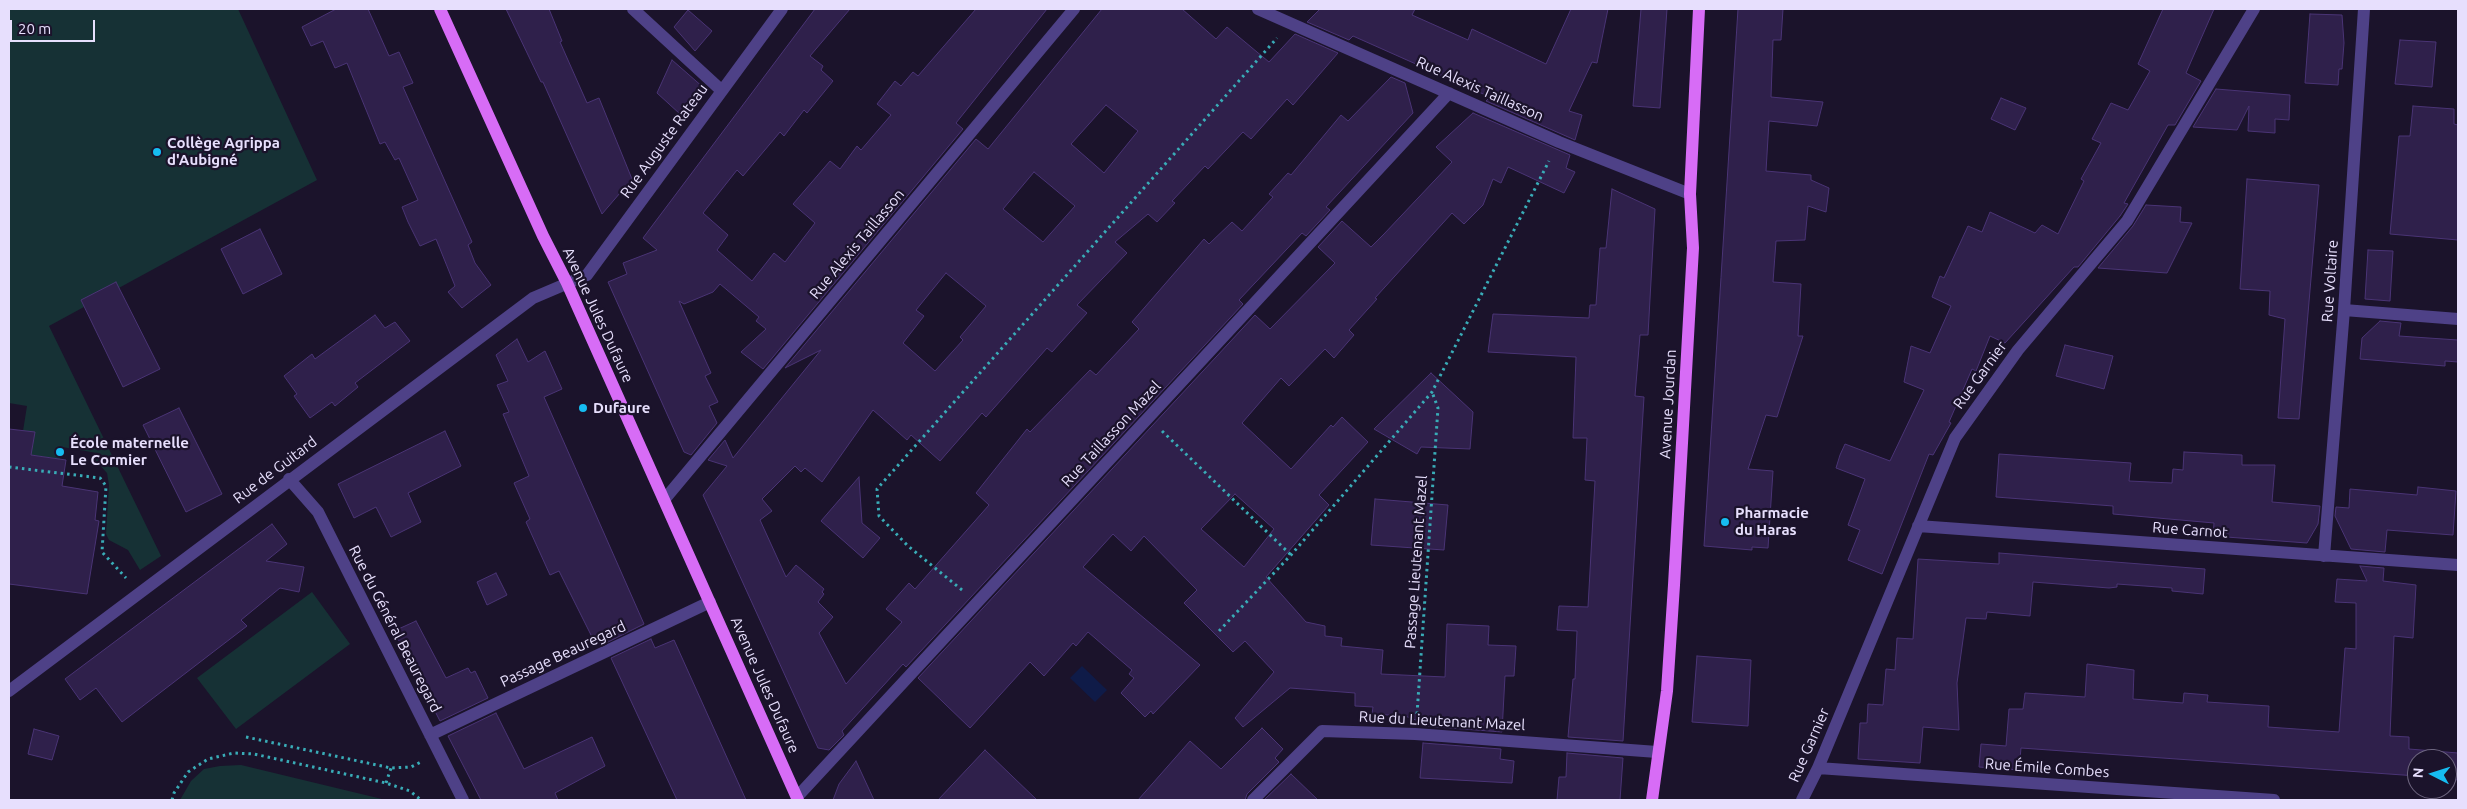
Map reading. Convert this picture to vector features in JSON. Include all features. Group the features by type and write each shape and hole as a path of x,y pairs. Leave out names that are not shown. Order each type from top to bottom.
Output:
{"main road":[{"name":"Avenue Jules Dufaure","path":"440,9 542,236 567,283 798,799"},
{"name":"Avenue Jourdan","path":"1652,800 1657,752 1667,691 1674,586 1693,248 1690,194 1699,9"}],"street":[{"path":"633,9 721,90"},
{"name":"Rue Auguste Rateau","path":"567,283 587,275 782,9"},
{"name":"Rue Alexis Taillasson","path":"664,500 1074,9"},
{"name":"Rue Alexis Taillasson","path":"1258,9 1559,142 1690,194"},
{"name":"Rue Garnier","path":"1802,800 1818,768 1955,438 2018,350 2127,221 2254,9"},
{"name":"Rue Voltaire","path":"2324,556 2344,310 2364,9"},
{"name":"Rue Taillasson Mazel","path":"798,799 1449,94"},
{"name":"Rue de Guitard","path":"9,691 533,298 567,283"},
{"path":"2344,310 2458,319"},
{"name":"Rue du Général Beauregard","path":"289,480 318,512 463,800"},
{"name":"Rue Carnot","path":"1918,526 2458,565"},
{"name":"Passage Beauregard","path":"430,735 710,602"},
{"name":"Rue du Lieutenant Mazel","path":"1253,800 1322,731 1416,734 1657,752"},
{"name":"Rue Émile Combes","path":"1818,768 2274,800"}],"path":[{"path":"978,603 908,546 878,516 877,488 1291,23"},
{"path":"1220,631 1291,555 1432,392 1559,142"},
{"name":"Passage Lieutenant Mazel","path":"1416,734 1438,408 1432,392"},
{"path":"1149,418 1291,555"},
{"path":"9,467 100,478 106,486 102,552 128,580 122,586"},
{"path":"246,737 391,768 411,767 440,753"},
{"path":"172,800 174,793 188,772 208,759 234,753 254,754 386,783 410,791 421,800"},
{"path":"386,783 391,768"}],"green space":[{"name":"Collège Agrippa d'Aubigné","path":"9,9 238,9 317,180 49,326 161,556 140,570 128,550 109,540 106,534 109,485 107,473 96,461 97,453 62,447 60,459 31,455 34,433 23,431 27,406 9,403"},
{"path":"312,592 350,644 236,729 197,678"},
{"path":"241,765 386,800 180,800 191,781 204,769"}],"water":[{"path":"1082,666 1107,690 1095,702 1070,678"}],"building":[{"path":"336,9 368,9 389,56 399,52 413,83 403,87 472,242 468,245 475,263 491,285 462,308 448,292 455,286 436,239 420,246 408,222 402,207 418,200 399,158 395,160 385,142 380,144 347,63 335,68 323,41 311,46 302,27"},
{"path":"506,9 549,9 562,41 560,42 587,103 599,98 632,179 602,214 543,82 541,82"},
{"path":"815,9 850,9 810,56 823,66 821,70 833,81 807,113 804,110 784,136 780,132 743,176 737,170 703,213 728,235 717,250 752,281 774,253 785,262 815,223 793,204 830,161 840,169 857,146 861,150 891,115 877,104 895,81 901,86 913,72 918,76 976,9 1047,9 956,123 963,129 763,369 741,352 766,329 756,321 759,317 720,284 713,292 684,304 679,301 711,373 705,376 718,402 709,406 717,423 691,455 684,452 608,282 627,274 623,263 657,250 643,238"},
{"path":"1102,9 1182,9 1216,39 1227,27 1269,62 1295,34 1338,53 1293,105 1287,99 1251,139 1243,132 1208,169 1205,166 1172,201 1175,203 1157,222 1148,214 1115,242 1127,253 1077,305 1087,313 1052,352 1047,348 986,417 982,413 940,461 911,435 907,440 873,410 822,482 805,468 801,472 795,466 762,499 772,511 760,520 786,577 796,565 824,589 822,592 824,594 818,602 833,617 819,633 846,684 902,622 886,609 909,583 915,589 989,505 976,493 1027,429 1030,432 1090,370 1096,375 1139,329 1132,322 1204,239 1209,244 1232,222 1242,231 1273,197 1269,194 1288,173 1291,175 1341,115 1348,121 1391,77 1405,83 1413,113 1326,207 1330,210 1306,236 1302,233 1239,300 1243,304 906,667 903,664 842,731 844,735 829,750 818,748 703,495 727,466 708,460 725,440 733,458 821,350 785,368 976,139 988,149","holes":["1106,105 1138,131 1104,173 1071,144","1034,172 1075,206 1043,242 1003,209","946,273 986,306 960,337 963,340 935,371 903,343 924,316 916,310"]},
{"path":"1320,9 1415,9 1412,15 1468,40 1472,29 1546,64 1571,9 1608,9 1597,63 1592,62 1569,111 1582,115 1575,140 1486,101 1490,97 1353,36 1349,40 1307,22"},
{"path":"1641,9 1667,9 1660,108 1633,106"},
{"path":"1738,9 1783,9 1781,40 1773,40 1771,97 1823,102 1817,126 1769,121 1766,171 1811,175 1811,180 1829,188 1826,212 1808,206 1805,240 1776,241 1773,282 1801,284 1798,336 1803,336 1777,417 1766,415 1748,469 1773,471 1768,548 1752,547 1752,550 1704,546"},
{"path":"2163,9 2214,9 2186,73 2201,81 2175,125 2168,125 2124,203 2128,204 2078,267 2074,267 2005,343 1990,336 1976,371 1972,369 1949,422 1951,423 1933,455 1929,454 1882,574 1848,560 1860,530 1848,525 1865,479 1836,468 1840,455 1845,444 1890,461 1924,390 1904,382 1911,346 1930,353 1951,306 1932,297 1940,276 1944,278 1968,226 1982,232 1990,212 2035,233 2042,225 2058,234 2084,181 2081,179 2101,143 2092,139 2111,103 2128,110 2150,71 2138,64"},
{"path":"688,10 712,31 695,51 674,27"},
{"path":"2310,14 2342,15 2344,43 2342,69 2339,69 2338,85 2305,83"},
{"path":"2400,40 2436,42 2432,87 2395,84"},
{"path":"672,60 704,88 680,114 657,93"},
{"path":"2216,89 2290,95 2289,120 2275,119 2275,133 2248,131 2249,106 2237,130 2193,127"},
{"path":"2001,98 2026,108 2015,130 1991,119"},
{"path":"2413,106 2454,109 2454,124 2458,125 2458,240 2390,234 2399,136 2410,136"},
{"path":"1473,113 1570,155 1566,168 1575,172 1564,193 1508,167 1501,183 1493,179 1483,205 1464,224 1452,213 1375,298 1377,299 1349,330 1354,335 1334,358 1325,349 1289,386 1281,378 1242,423 1291,469 1331,425 1333,427 1342,417 1368,442 1319,495 1329,505 1266,577 1306,622 1325,626 1325,636 1342,638 1341,646 1383,650 1381,674 1445,677 1447,624 1489,626 1488,645 1516,646 1514,676 1505,676 1502,732 1424,726 1424,723 1405,716 1372,714 1373,707 1355,706 1355,693 1290,688 1243,727 1235,718 1274,672 1245,641 1233,652 1184,603 1197,590 1144,536 1131,551 1113,534 1083,567 1200,665 1153,714 1151,711 1145,717 1121,693 1134,678 1129,674 1132,670 1088,632 1076,646 1073,643 1044,676 1030,662 970,728 918,678 1255,315 1270,329 1335,263 1318,247 1342,221 1371,247 1384,234 1452,162 1436,147","holes":["1235,494 1274,529 1244,567 1201,529"]},
{"path":"2247,179 2319,185 2299,419 2278,418 2285,319 2269,315 2270,291 2240,289"},
{"path":"1612,189 1655,209 1648,335 1640,335 1635,396 1644,397 1623,741 1568,737 1573,679 1575,679 1577,631 1557,630 1559,606 1588,607 1595,481 1585,480 1587,438 1573,438 1576,357 1488,352 1493,314 1589,318 1590,305 1596,305 1600,248 1606,248"},
{"path":"2146,205 2181,207 2180,222 2192,223 2167,273 2098,268 2133,226"},
{"path":"260,229 282,274 243,294 221,249"},
{"path":"2368,250 2393,251 2390,301 2365,299"},
{"path":"116,282 160,369 123,387 81,300"},
{"path":"375,315 385,328 395,322 410,341 355,383 358,387 335,406 332,402 310,418 294,396 297,394 284,376 312,354 315,359"},
{"path":"2380,321 2401,323 2399,336 2458,340 2458,362 2445,361 2445,366 2360,359 2362,338"},
{"path":"517,339 528,362 545,351 562,389 544,397 644,624 604,644 600,636 593,639 559,571 550,575 526,522 530,519 514,483 529,476 503,414 509,412 497,385 508,381 496,355"},
{"path":"2065,345 2113,356 2104,389 2056,376"},
{"path":"1431,373 1473,412 1470,449 1421,447 1417,454 1374,429"},
{"path":"179,408 222,494 186,512 143,425"},
{"path":"9,429 35,432 31,455 66,460 62,486 98,492 95,520 99,521 87,594 9,584"},
{"path":"445,431 461,466 408,493 421,522 391,537 376,507 354,518 338,484"},
{"path":"2184,452 2242,455 2242,465 2275,465 2272,502 2320,506 2318,524 2307,543 2213,536 2214,523 2113,514 2113,506 1996,497 1999,454 2131,463 2129,481 2172,483 2173,469 2183,470"},
{"path":"859,477 862,523 880,538 863,558 821,521"},
{"path":"2418,487 2456,491 2453,535 2387,530 2385,552 2351,549 2335,516 2336,507 2349,508 2350,489 2417,495"},
{"path":"1375,499 1448,505 1444,550 1371,545"},
{"path":"272,524 287,544 266,561 304,567 299,592 280,588 241,620 247,626 122,722 96,688 80,700 65,679"},
{"path":"1999,553 2205,569 2203,594 2172,591 2172,588 2117,584 2117,587 2109,588 2033,582 2030,616 1987,612 1986,619 1966,618 1957,683 1959,730 1923,727 1920,763 1858,759 1860,723 1867,723 1868,704 1883,705 1886,669 1895,670 1897,638 1913,639 1918,559 1999,564"},
{"path":"2360,566 2384,568 2383,581 2416,585 2413,638 2394,636 2390,736 2409,737 2407,775 2021,748 2019,770 1979,767 1981,744 2006,746 2009,709 2023,709 2025,693 2085,697 2087,664 2134,670 2133,699 2183,703 2184,693 2208,695 2207,702 2269,706 2268,727 2339,732 2345,648 2356,649 2356,603 2335,602 2337,579 2367,581"},
{"path":"496,573 507,595 487,605 477,582"},
{"path":"416,621 446,678 468,668 471,673 475,671 488,698 440,721 394,631"},
{"path":"651,639 655,648 674,640 746,800 677,800 611,658"},
{"path":"1697,656 1751,660 1748,726 1692,722"},
{"path":"496,713 524,769 592,737 605,766 555,793 558,800 481,800 448,736"},
{"path":"1262,728 1283,749 1275,758 1279,762 1247,794 1245,800 1138,800 1190,741 1221,769"},
{"path":"34,729 59,736 52,760 28,754"},
{"path":"1423,743 1501,749 1500,759 1514,761 1512,783 1420,778"},
{"path":"985,750 1012,776 1037,800 938,800"},
{"path":"1567,753 1623,758 1620,800 1557,800 1559,777 1566,777"},
{"path":"2457,753 2458,753 2457,780"},
{"path":"856,761 874,800 833,800 839,784"},
{"path":"1291,774 1318,800 1264,800"}],"place":[{"name":"Collège Agrippa d'Aubigné","path":"157,152"},
{"name":"Dufaure","path":"583,408"},
{"name":"École maternelle Le Cormier","path":"60,452"},
{"name":"Pharmacie du Haras","path":"1725,522"}]}
